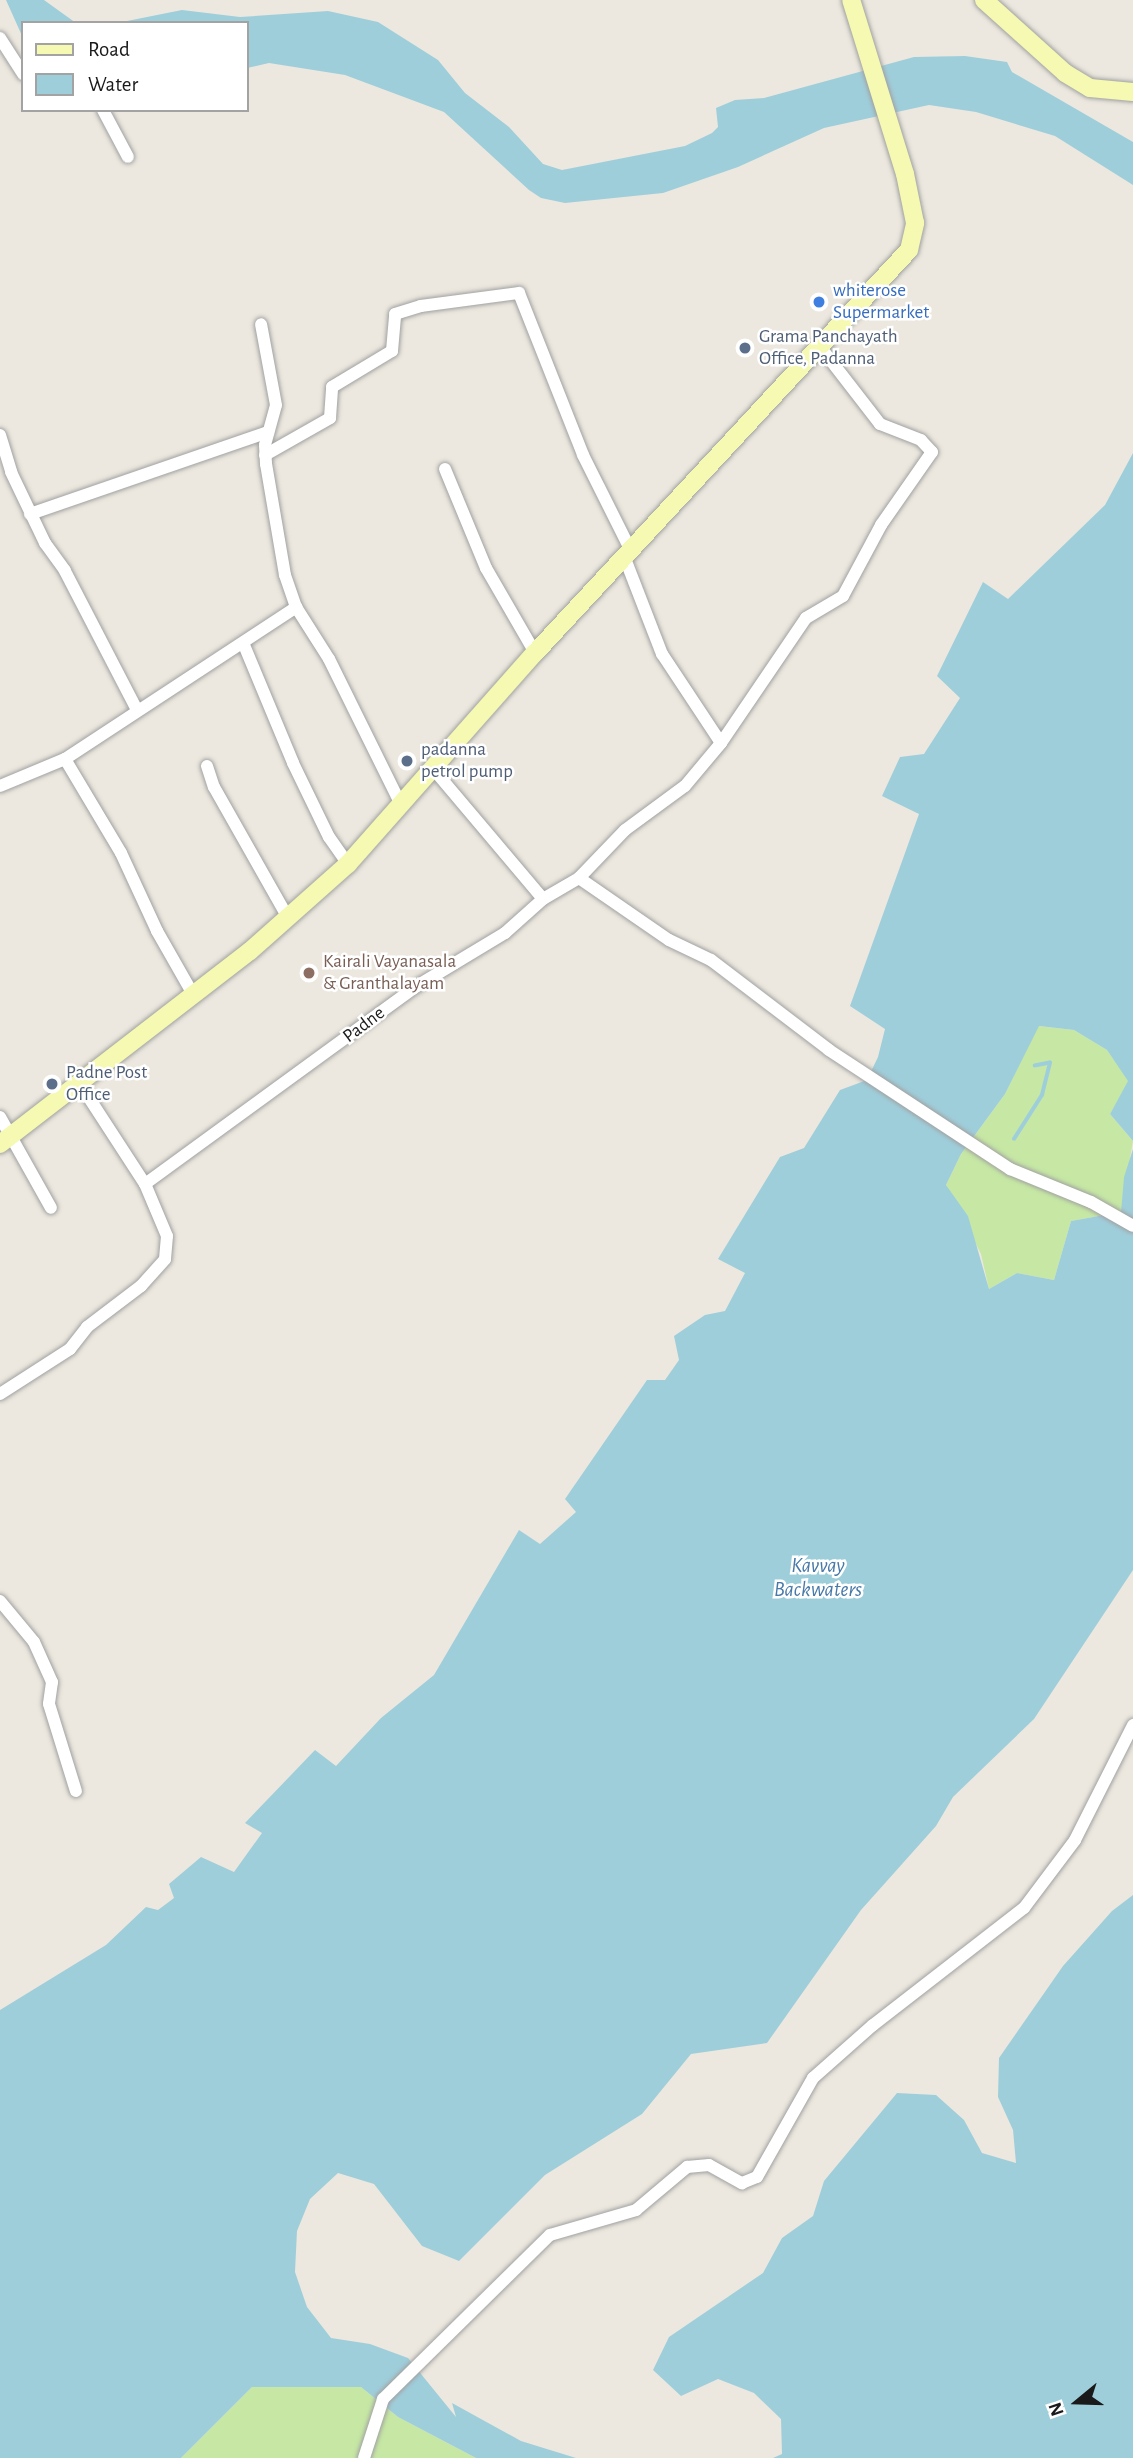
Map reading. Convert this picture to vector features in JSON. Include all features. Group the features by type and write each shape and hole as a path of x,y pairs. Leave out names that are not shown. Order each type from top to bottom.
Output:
{"main road":[{"path":"5,1140 80,1084 288,918 348,864 435,771 534,653 818,344 909,250 915,223 905,174 851,0"},
{"path":"984,0 1065,73 1090,88 1133,92"}],"street":[{"path":"0,38 21,71"},
{"path":"104,112 128,157"},
{"path":"265,455 330,418 332,387 392,351 395,314 421,306 519,293 583,456 626,553 662,654 721,743"},
{"path":"261,324 276,405 265,455 281,554 296,607 329,659 401,805"},
{"name":"Padne","path":"145,1184 417,986 505,933 543,900 579,878 625,830 685,786 721,743 806,618 843,596 881,525 932,452 921,440 880,424 818,344"},
{"path":"30,514 268,432"},
{"path":"0,435 30,514 137,710"},
{"path":"444,469 486,568 534,653"},
{"path":"0,786 65,759 137,710 244,645 296,607"},
{"path":"244,645 293,763 329,837 348,864"},
{"path":"65,759 121,853 157,931 193,994"},
{"path":"206,766 214,787 288,918"},
{"path":"435,771 543,900"},
{"path":"579,878 669,940 711,960 829,1049 1010,1169 1091,1202 1133,1226"},
{"path":"0,1394 70,1349 87,1327 141,1286 165,1259 167,1236 145,1184 80,1084"},
{"path":"0,1117 5,1140 51,1208"},
{"path":"0,1601 34,1642 52,1682 49,1704 76,1791"},
{"path":"364,2458 383,2399 550,2235 636,2210 687,2167 709,2165 741,2183 757,2177 813,2078 873,2025 1024,1908 1074,1840 1133,1725"}],"green space":[{"path":"1038,1026 1074,1030 1107,1050 1129,1081 1110,1114 1133,1141 1121,1212 1071,1221 1054,1280 1017,1273 989,1289 981,1254 946,1185 961,1154 1005,1094"},
{"path":"252,2387 361,2387 398,2417 476,2458 181,2458"}],"water":[{"path":"6,0 44,0 73,21 21,21 21,34"},
{"path":"182,10 240,17 328,11 378,22 438,60 465,93 509,127 543,164 562,170 685,146 712,133 718,127 716,108 735,100 764,98 914,57 965,56 1007,62 1012,72 1133,142 1133,185 1055,136 976,112 929,105 824,128 738,167 663,193 565,203 541,198 529,190 444,112 345,75 269,63 248,68 248,21 127,21"},
{"name":"Kavvay Backwaters","path":"1133,453 1133,1141 1110,1114 1128,1081 1107,1050 1074,1030 1039,1026 1005,1094 961,1154 946,1185 968,1216 989,1289 1017,1273 1054,1280 1071,1221 1121,1212 1124,1177 1133,1149 1133,1570 1034,1719 953,1797 936,1826 861,1910 767,2043 691,2054 642,2114 545,2175 459,2261 422,2246 374,2184 338,2173 310,2199 297,2231 295,2272 307,2307 331,2338 370,2344 408,2358 456,2417 452,2403 521,2441 576,2458 476,2458 398,2417 361,2387 252,2387 181,2458 0,2458 0,2010 106,1945 146,1907 158,1910 174,1898 169,1884 201,1857 234,1872 262,1833 245,1823 315,1750 336,1766 381,1718 434,1675 519,1530 540,1544 576,1512 565,1499 647,1380 665,1380 679,1360 674,1336 705,1315 725,1311 745,1273 718,1259 780,1157 804,1148 840,1090 867,1080 878,1057 885,1029 850,1006 919,814 882,796 900,757 924,754 960,698 937,676 983,582 1008,599 1105,505"},
{"path":"1133,1895 1133,2458 773,2458 782,2454 781,2419 754,2393 718,2379 681,2396 653,2370 669,2337 763,2273 782,2238 813,2216 824,2181 897,2093 936,2095 964,2120 982,2153 1016,2163 1013,2130 998,2097 999,2058 1063,1966 1112,1911"}],"waterway":[{"path":"1014,1139 1042,1095 1050,1063 1035,1066"}],"place":[{"name":"whiterose Supermarket","path":"819,302"},
{"name":"Grama Panchayath Office, Padanna","path":"745,348"},
{"name":"padanna petrol pump","path":"407,761"},
{"name":"Kairali Vayanasala & Granthalayam","path":"309,973"},
{"name":"Padne Post Office","path":"52,1084"}]}
